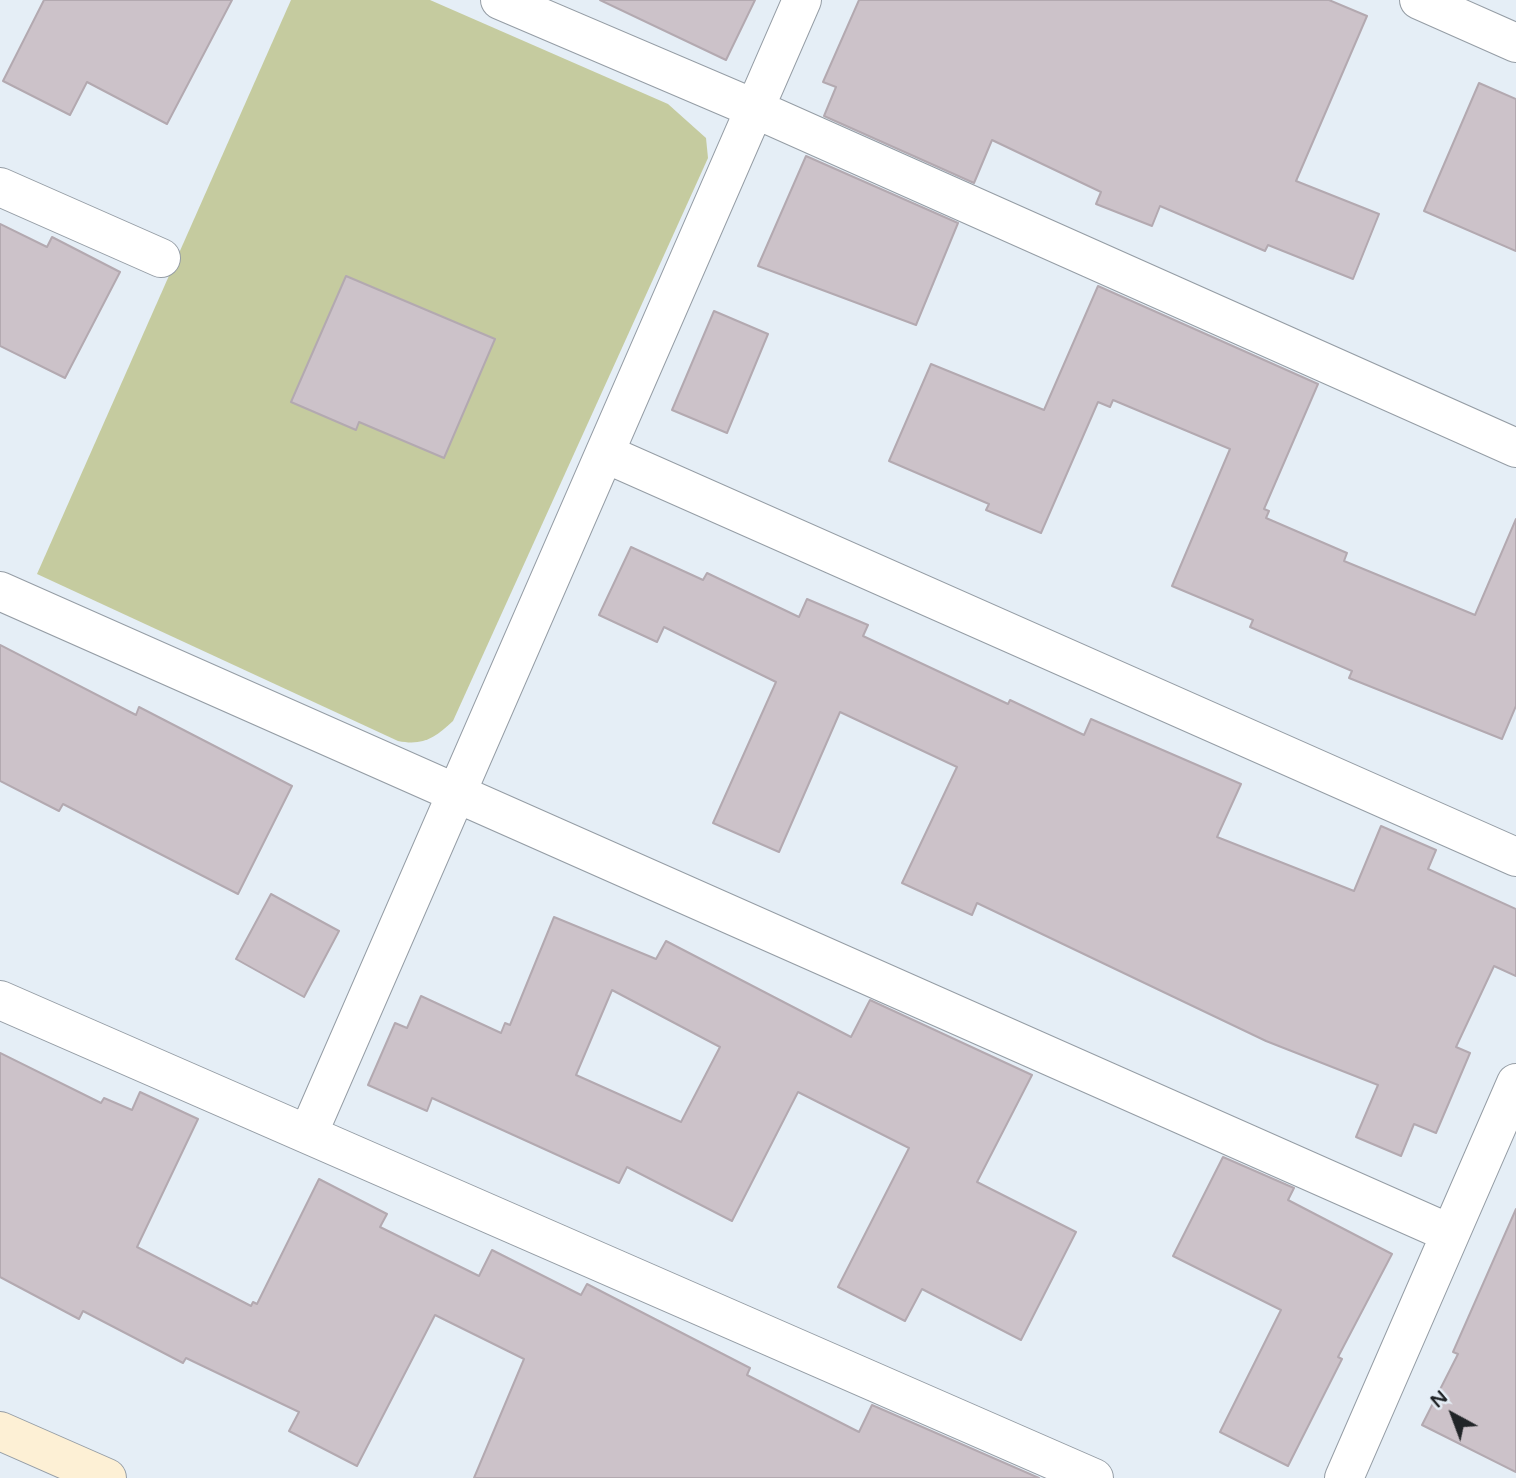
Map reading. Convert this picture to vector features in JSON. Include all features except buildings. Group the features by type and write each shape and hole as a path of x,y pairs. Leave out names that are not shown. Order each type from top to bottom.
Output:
{"street":[{"path":"500,0 753,108 1516,448"},
{"path":"308,1133 802,0"},
{"path":"1419,0 1516,43"},
{"path":"0,187 161,258"},
{"path":"606,454 1516,857"},
{"path":"0,590 1449,1233"},
{"path":"0,1000 1094,1478"},
{"path":"1344,1478 1516,1083"},
{"path":"0,1431 107,1478"}],"green space":[{"path":"291,0 430,0 668,104 706,138 708,158 453,721 434,736 422,741 398,741 37,574"}]}
